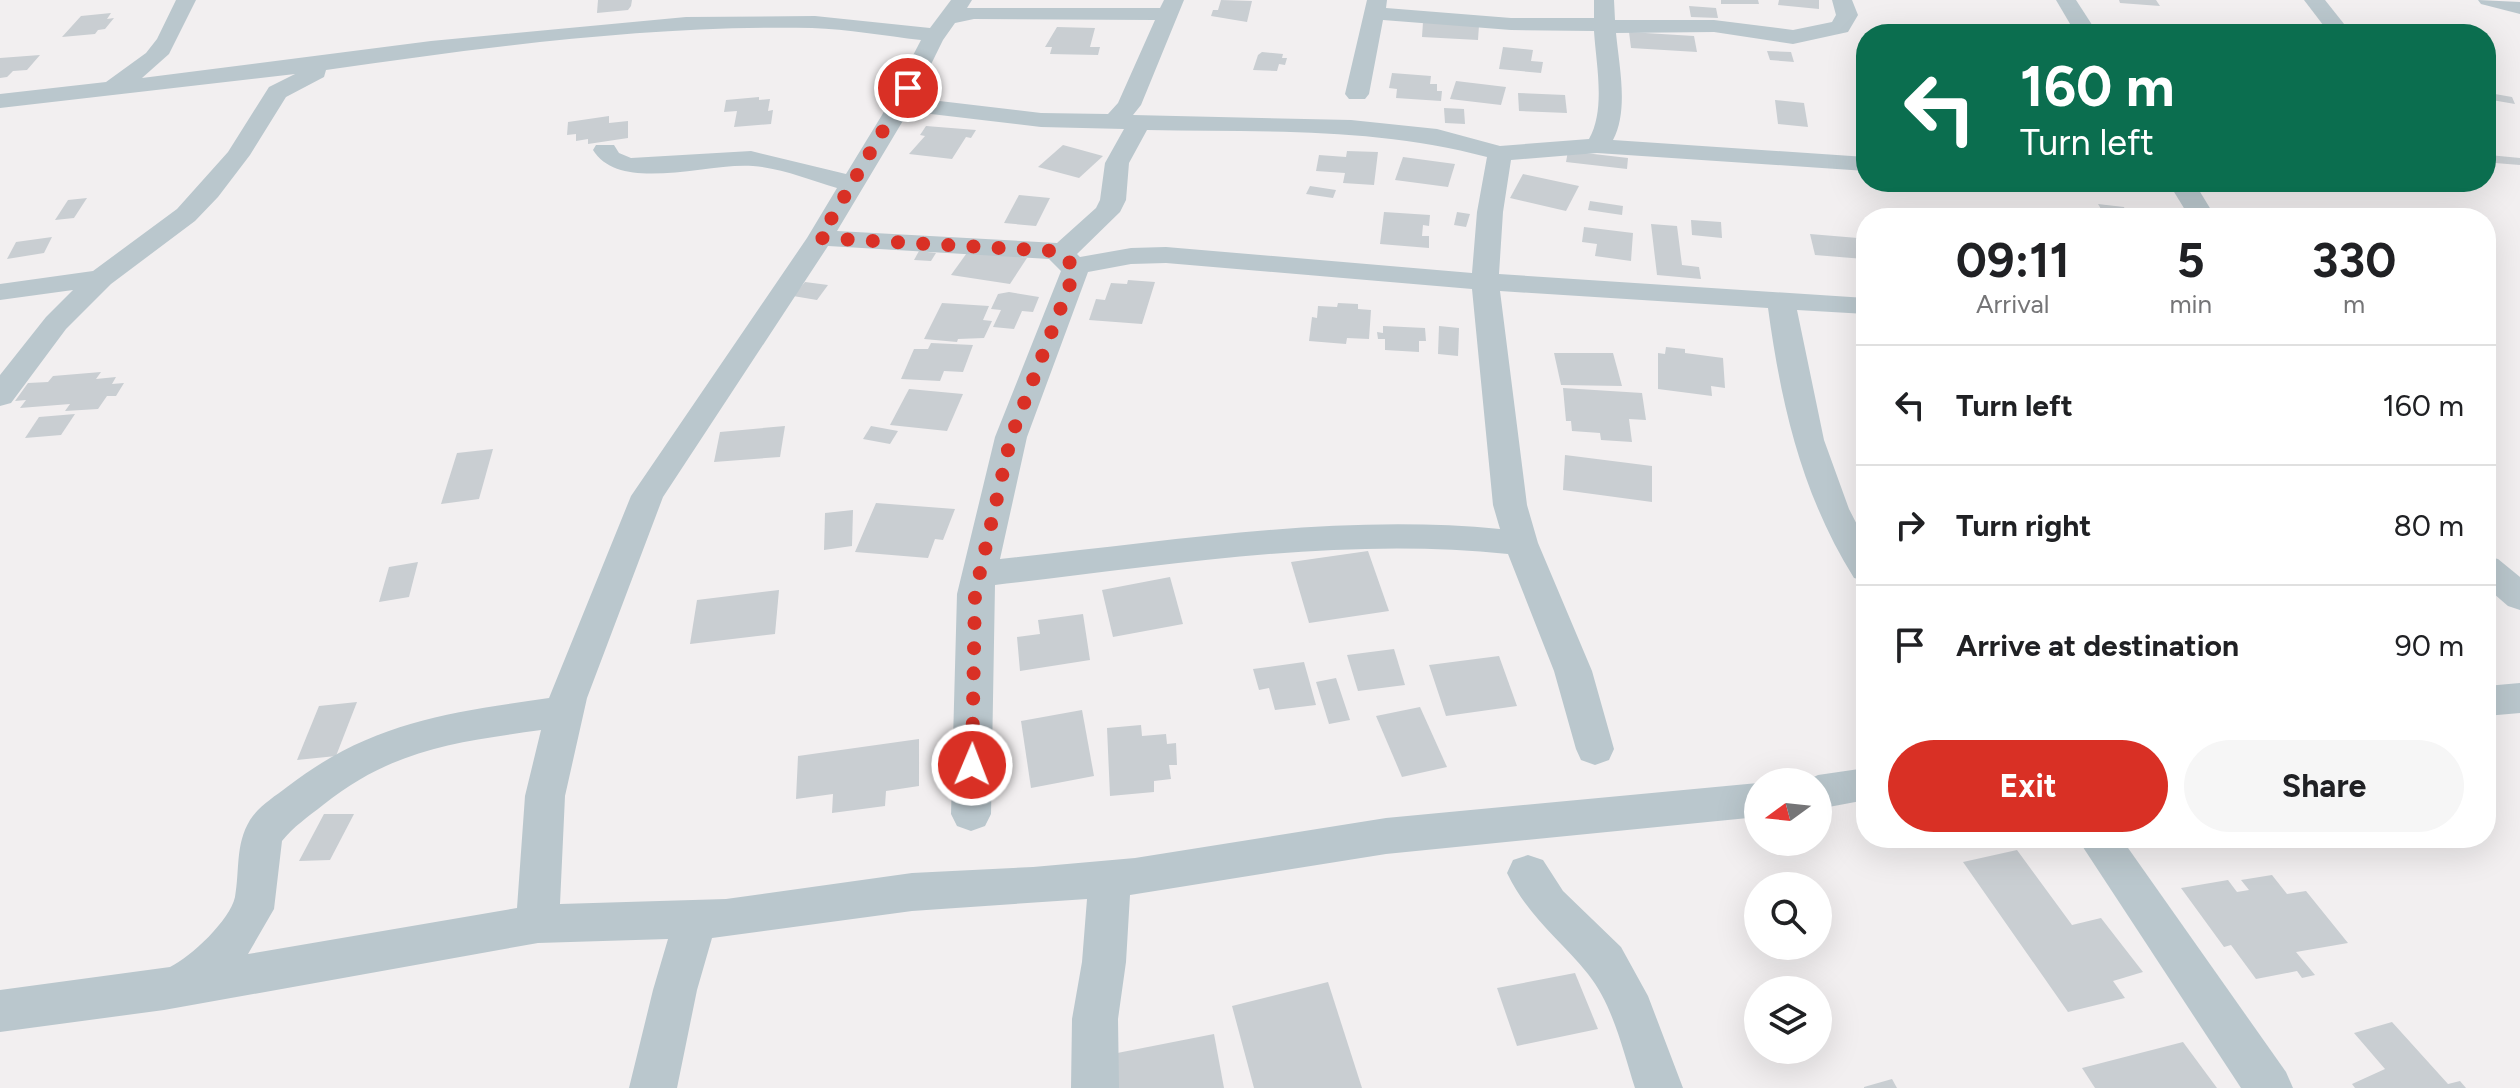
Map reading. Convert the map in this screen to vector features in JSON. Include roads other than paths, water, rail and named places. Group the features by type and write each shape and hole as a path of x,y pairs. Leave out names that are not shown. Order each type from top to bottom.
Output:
{"street":[{"path":"93,89 138,72 153,62 186,0"},
{"path":"673,0 673,25"},
{"path":"1487,23 1491,0"},
{"path":"1357,94 1375,6 1487,23 1603,18 1714,26 1793,37 1840,27 1847,15 1842,0"},
{"path":"2066,0 2081,24"},
{"path":"2314,0 2333,24"},
{"path":"2488,0 2520,8"},
{"path":"0,101 457,45 673,25 949,18 974,13 1171,7 1129,105 1113,200 1107,212 1067,261"},
{"path":"538,924 545,796 565,711 610,586 647,496 820,238 949,18"},
{"path":"1597,146 1610,122 1603,18"},
{"path":"0,396 56,323 101,278 186,215 209,192 283,86 353,59"},
{"path":"895,113 931,107 1041,120 1351,127 1437,136 1500,153 1597,146 1856,163"},
{"path":"605,150 610,158 628,166 751,158 852,184"},
{"path":"1500,153 1490,212 1485,280 1510,505 1521,543 1573,671 1595,749"},
{"path":"820,238 1055,251 1075,271 1011,437 975,594 971,814"},
{"path":"1067,261 1125,256 1204,259 1338,271 1856,305"},
{"path":"0,292 101,278"},
{"path":"1781,300 1805,428 1833,508 1856,551"},
{"path":"979,574 1295,540 1373,535 1461,537 1521,543"},
{"path":"2496,577 2520,597"},
{"path":"2496,700 2520,698"},
{"path":"164,989 188,981 217,957 244,925 256,901 264,833 277,819 353,761 383,748 432,734 565,711"},
{"path":"1832,790 1856,786"},
{"path":"0,1011 164,989 538,924 696,920 912,892 1110,879 1258,859 1386,836 1744,802"},
{"path":"2105,848 2269,1088"},
{"path":"1528,873 1548,904 1605,961 1626,996 1659,1088"},
{"path":"1095,1088 1095,1019 1104,962 1110,879"},
{"path":"653,1088 675,990 696,920"}]}
